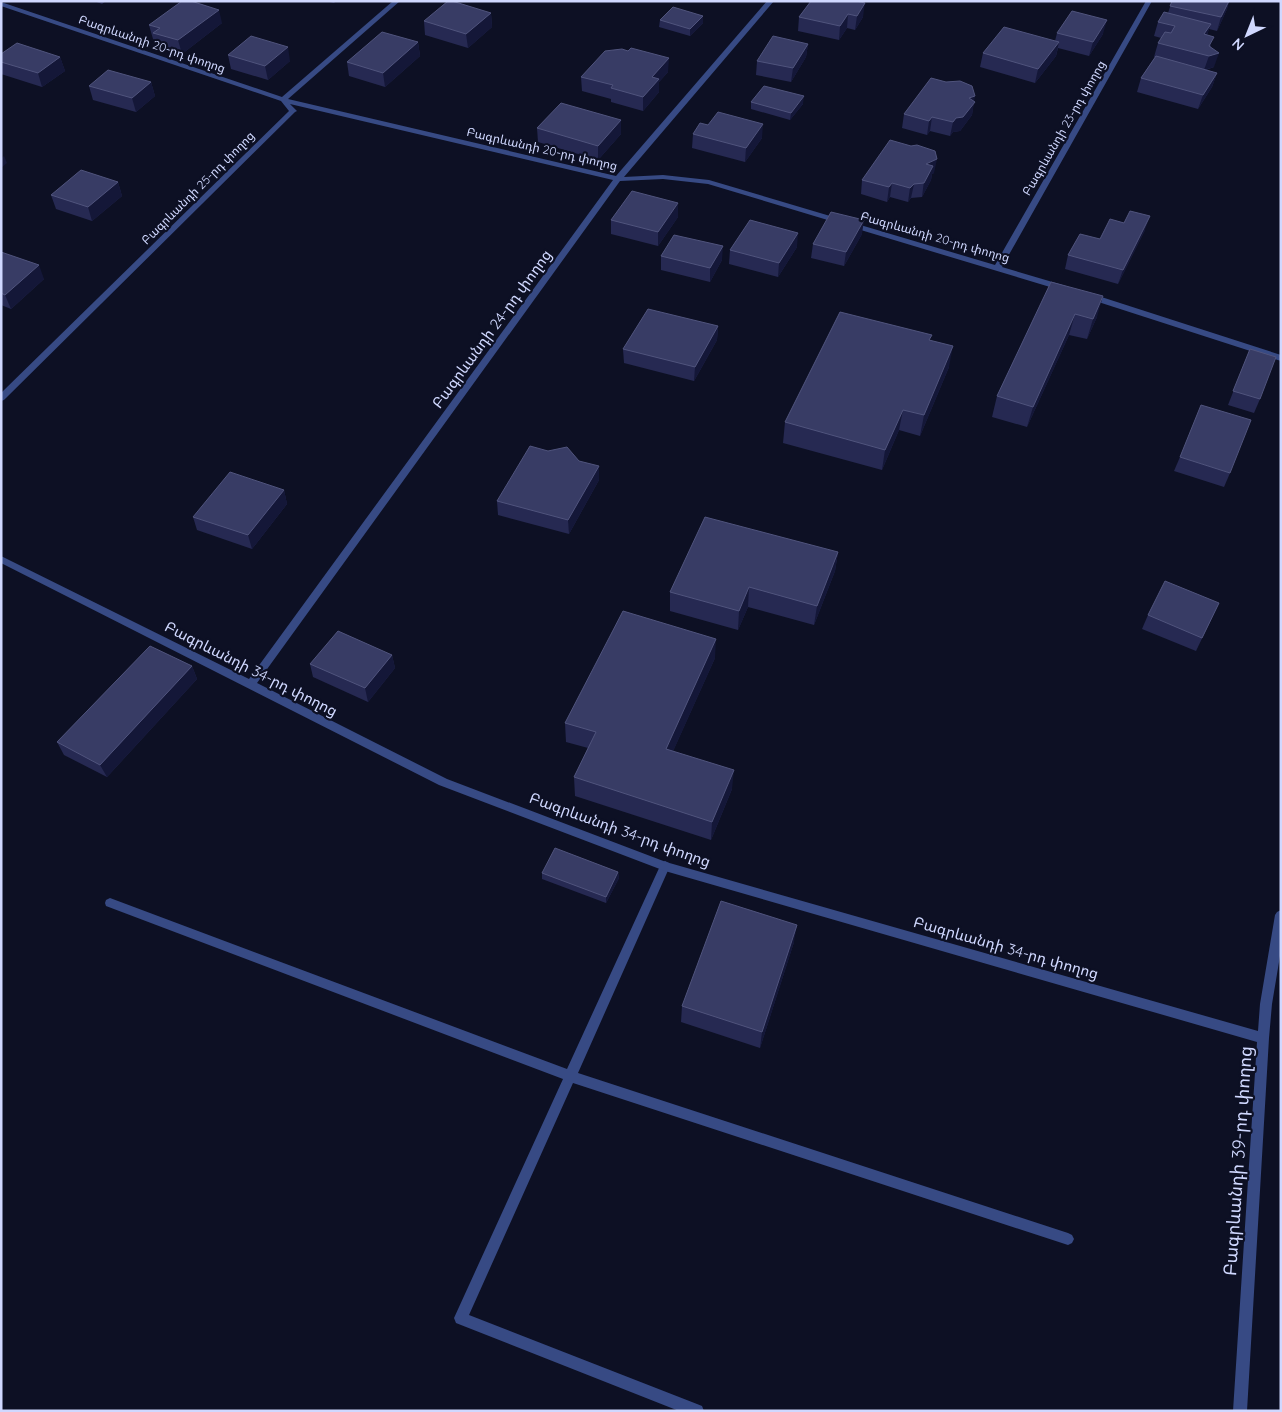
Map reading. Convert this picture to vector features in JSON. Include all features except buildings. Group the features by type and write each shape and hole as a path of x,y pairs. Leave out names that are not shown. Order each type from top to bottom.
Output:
{"street":[{"path":"283,100 397,1"},
{"name":"Բագրևանդի 24-րդ փողոց","path":"250,685 618,179 771,1"},
{"name":"Բագրևանդի 23-րդ փողոց","path":"998,267 1149,1"},
{"name":"Բագրևանդի 20-րդ փողոց","path":"4,4 283,100 618,179 663,177 710,182 1073,291"},
{"name":"Բագրևանդի 25-րդ փողոց","path":"1,398 293,111 283,100"},
{"path":"1083,294 1281,358"},
{"name":"Բագրևանդի 34-րդ փողոց","path":"1,559 443,782 665,866 1263,1038"},
{"path":"665,866 461,1318 697,1411"},
{"path":"110,903 570,1076 1068,1239"},
{"name":"Բագրևանդի 39-րդ փողոց","path":"1240,1411 1263,1038 1266,1004 1281,915"}]}
